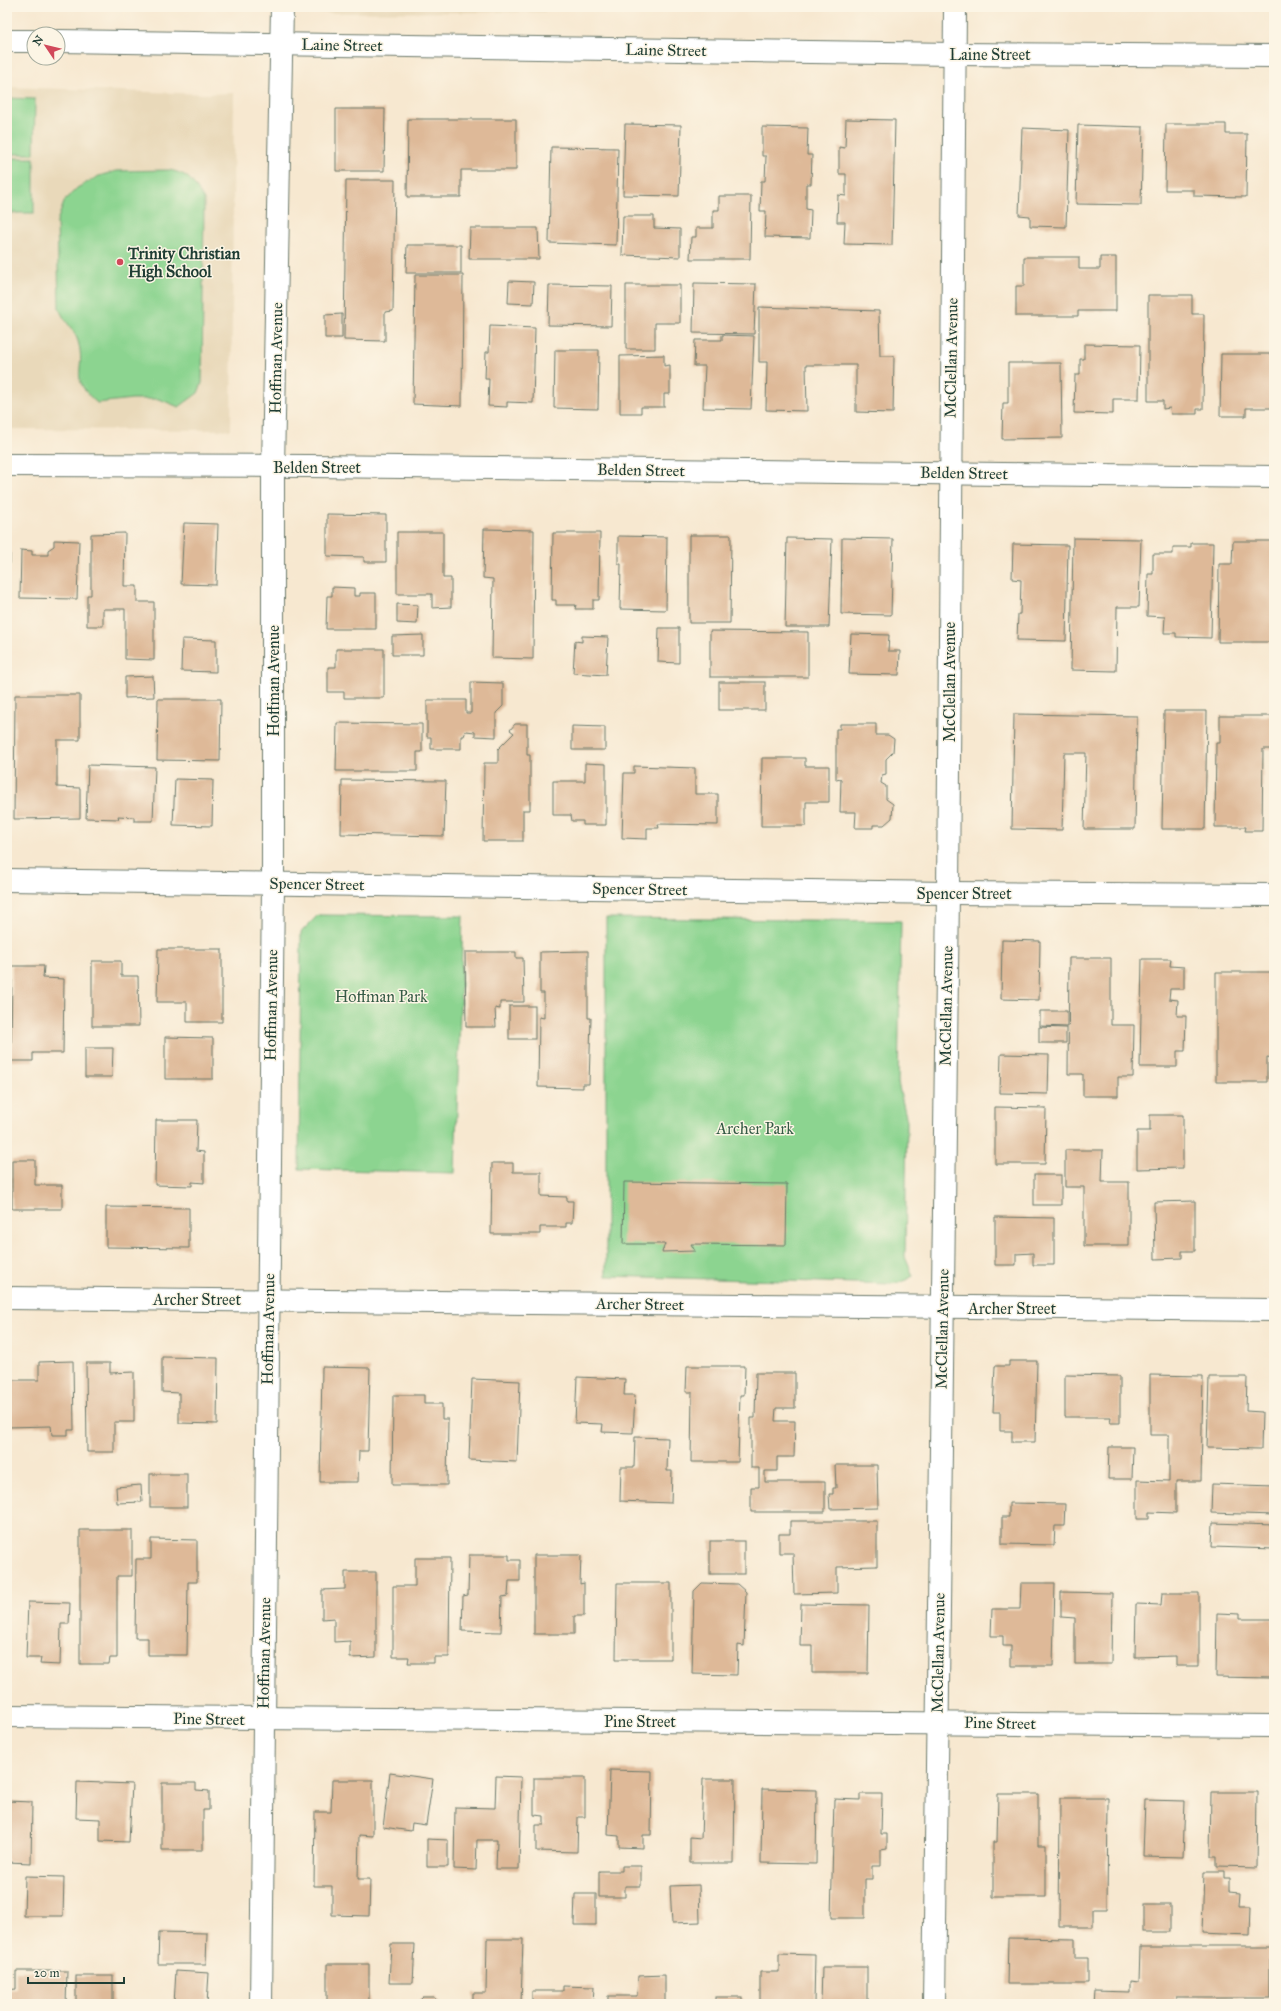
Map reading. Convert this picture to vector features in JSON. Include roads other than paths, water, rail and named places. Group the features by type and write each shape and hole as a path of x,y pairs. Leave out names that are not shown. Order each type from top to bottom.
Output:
{"street":[{"name":"Hoffman Avenue","path":"261,2004 273,884 273,467 282,7"},
{"name":"McClellan Avenue","path":"934,2004 948,893 950,473 955,7"},
{"path":"7,40 26,41"},
{"name":"Laine Street","path":"66,41 954,54 1274,56"},
{"name":"Belden Street","path":"7,465 1274,477"},
{"name":"Spencer Street","path":"7,880 948,893 1274,895"},
{"name":"Archer Street","path":"7,1298 1274,1310"},
{"name":"Pine Street","path":"7,1716 1274,1726"}],"place":[{"name":"Trinity Christian High School","path":"120,262"}],"park label":[{"name":"Hoffman Park","path":"381,996"},
{"name":"Archer Park","path":"755,1128"}]}
